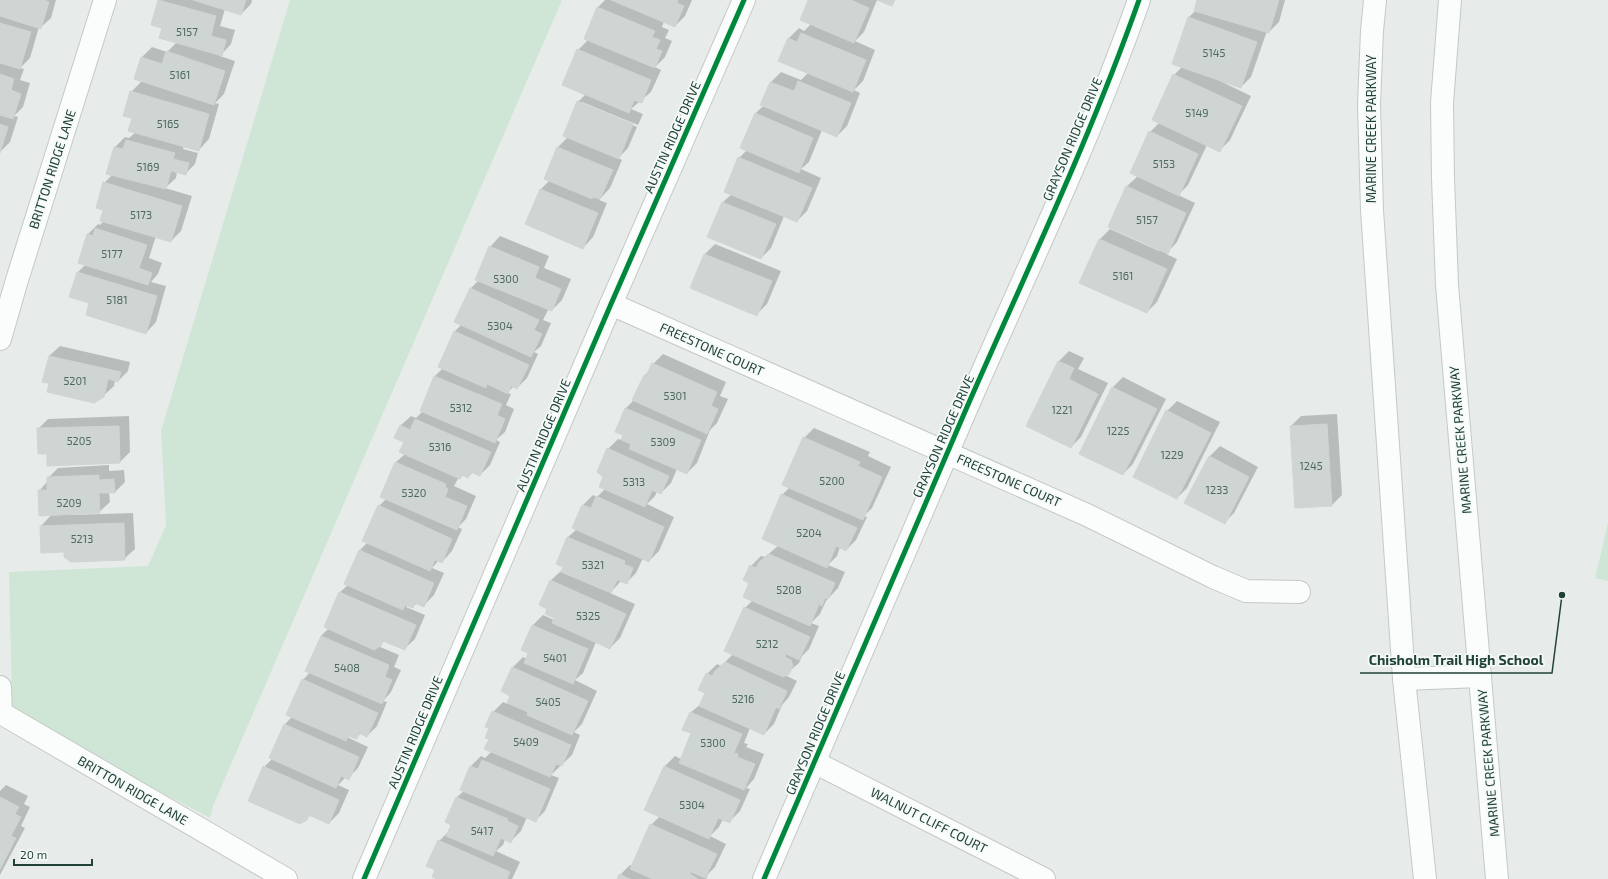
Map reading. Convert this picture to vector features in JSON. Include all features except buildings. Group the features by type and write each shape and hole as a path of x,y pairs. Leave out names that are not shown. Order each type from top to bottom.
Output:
{"street":[{"name":"BRITTON RIDGE LANE","path":"0,339 4,310 105,0"},
{"name":"AUSTIN RIDGE DRIVE","path":"364,879 611,304 744,0"},
{"name":"GRAYSON RIDGE DRIVE","path":"764,879 947,452 1088,132 1124,42 1138,0"},
{"name":"MARINE CREEK PARKWAY","path":"1375,0 1372,31 1369,104 1372,210 1404,679 1425,879"},
{"name":"MARINE CREEK PARKWAY","path":"1450,0 1442,104 1447,285 1497,879"},
{"name":"FREESTONE COURT","path":"611,304 1087,515 1213,577 1246,591 1299,592"},
{"path":"1404,679 1480,676"},
{"name":"BRITTON RIDGE LANE","path":"0,687 1,713 286,879"},
{"name":"WALNUT CLIFF COURT","path":"814,762 1044,879"}],"green space":[{"path":"290,0 562,0 213,806 210,818 17,717 12,704 9,572 148,566 166,525 161,431"},
{"path":"1608,523 1608,581 1595,578"}],"cycle path":[{"path":"364,879 611,304 744,0"},
{"path":"764,879 941,466 1079,154 1139,0"}],"place":[{"name":"Chisholm Trail High School","path":"1562,595"}]}
